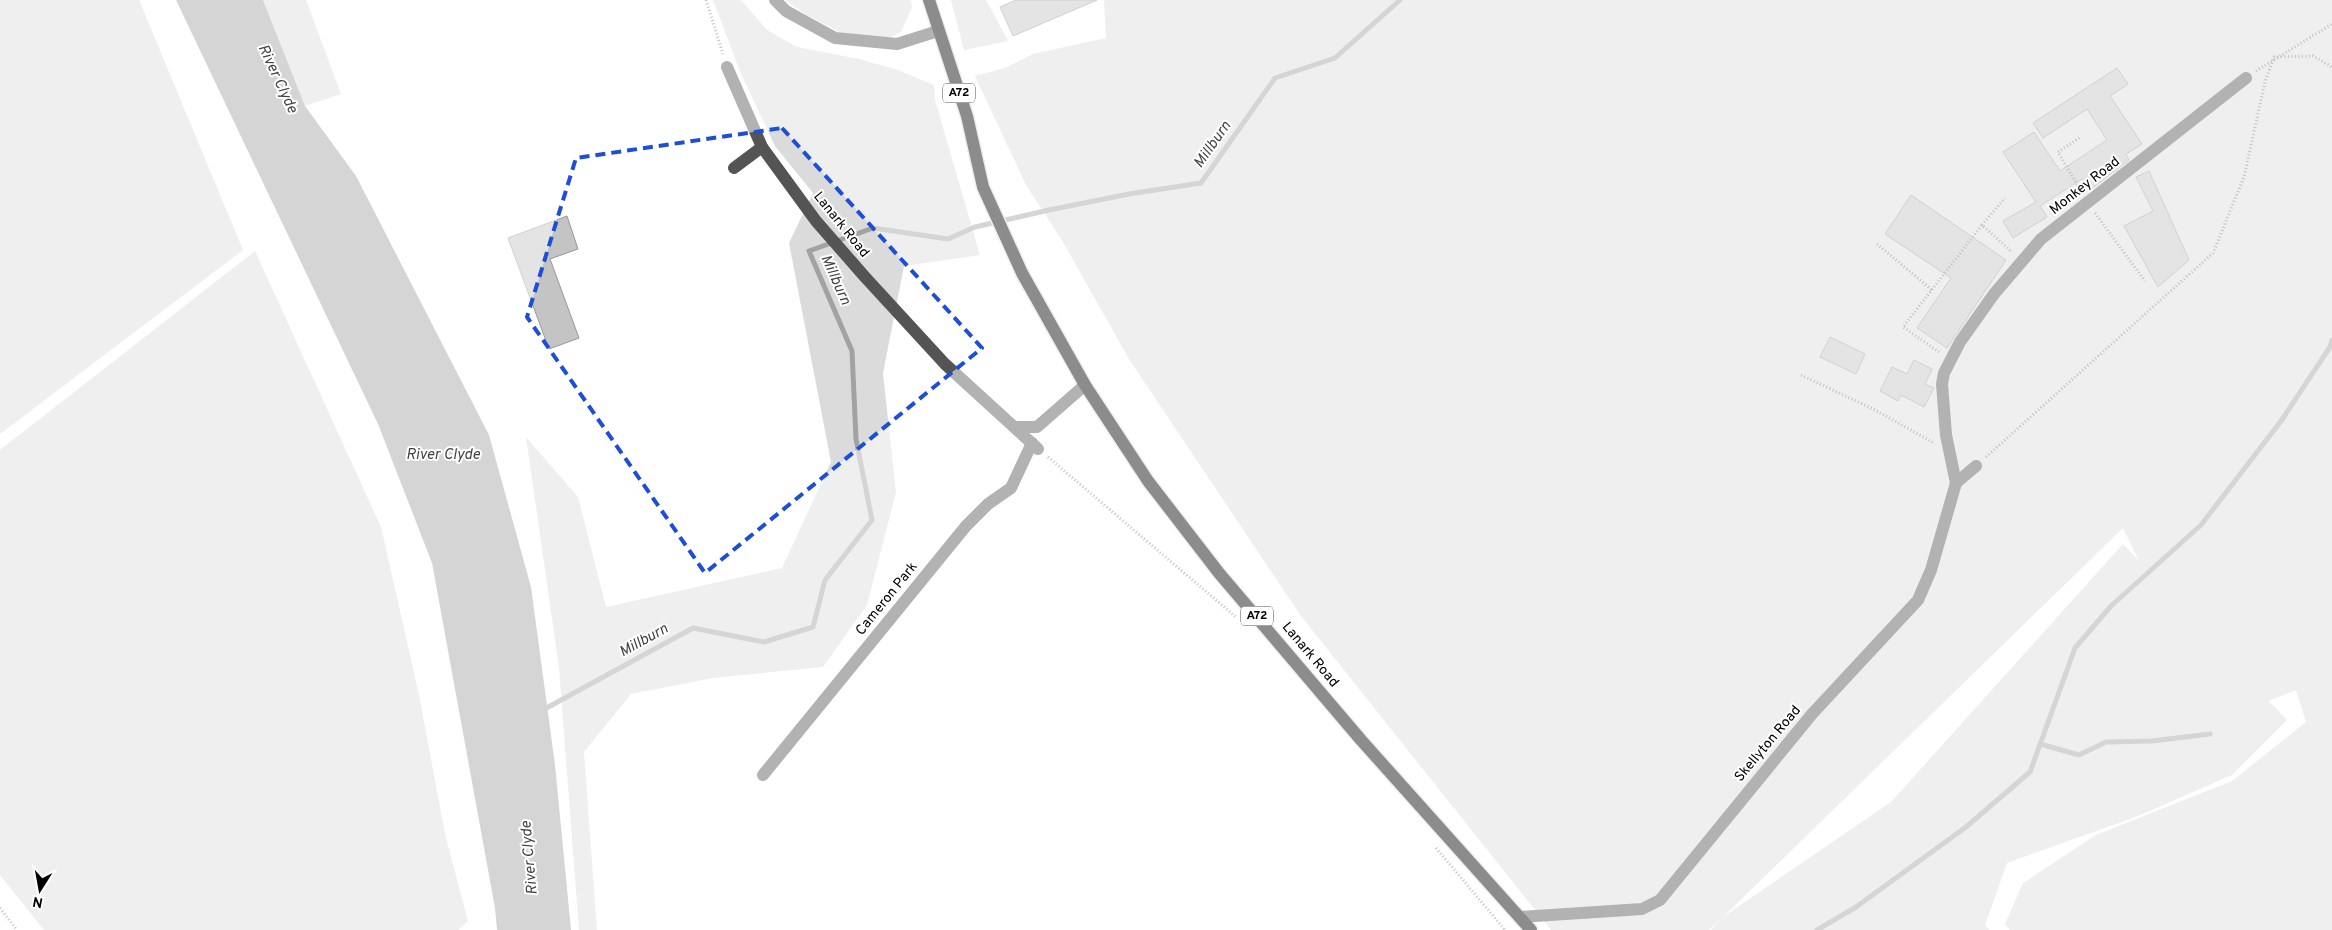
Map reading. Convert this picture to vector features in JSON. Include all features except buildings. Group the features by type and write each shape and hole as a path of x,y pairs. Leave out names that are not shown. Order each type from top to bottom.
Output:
{"main road":[{"name":"Lanark Road","path":"929,0 967,116 983,187 1022,272 1085,385 1148,481 1219,573 1361,740 1531,930"}],"street":[{"path":"775,0 786,11 835,38 897,44 938,31"},
{"name":"Lanark Road","path":"727,67 762,147 816,221 864,277 945,364 1035,446"},
{"name":"Monkey Road","path":"1948,451 1942,384 1950,360 1960,342 2022,260 2041,239 2246,78"},
{"path":"734,168 762,147"},
{"path":"1015,427 1037,428 1085,385"},
{"name":"Cameron Park","path":"763,775 966,526 988,504 1011,488 1035,446"},
{"path":"1948,451 1956,483 1976,466"},
{"name":"Skellyton Road","path":"1520,917 1642,909 1660,900 1812,714 1918,600 1931,570 1956,483"}],"path":[{"path":"706,0 727,67"},
{"path":"2246,78 2274,58 2332,24"},
{"path":"2274,58 2313,56 2332,67"},
{"path":"1976,466 2213,253 2244,177 2265,82 2274,58"},
{"path":"1950,360 1904,327 2005,198"},
{"path":"1982,225 2022,260"},
{"path":"1877,244 1932,290"},
{"path":"1801,375 1874,410 1948,451"},
{"path":"1035,446 1243,623"},
{"path":"0,908 16,930"}],"highlighted area":[{"path":"782,128 982,348 705,573 527,317 576,158"}],"shaded area":[{"path":"0,0 139,0 243,250 0,434"},
{"path":"263,0 306,0 341,94 305,106"},
{"path":"713,0 741,0 767,30 797,47 859,59 898,70 934,85 935,100 980,255 904,266 883,373 896,492 867,605 823,667 713,678 631,694 584,752 597,930 579,930 559,668 526,437 578,497 606,607 782,568 831,462 789,243 813,193 775,146 741,74"},
{"path":"785,0 911,0 912,7 901,32 889,38 841,33 805,14"},
{"path":"951,0 986,0 1008,41 964,50"},
{"path":"1104,0 2332,0 2332,930 2010,930 2005,924 2023,883 2096,835 2232,781 2306,722 2296,690 2269,701 2287,720 2232,775 2138,816 2007,863 1985,925 1990,930 1711,930 1720,919 1709,930 1551,930 1301,616 1129,359 1063,242 1026,185 975,76 1005,68 1033,54 1106,38","holes":["2123,528 2139,561 2123,544 1891,802 1723,917"]},
{"path":"255,251 381,527 419,695 445,834 468,921 458,930 44,930 0,875 0,450"}],"water":[{"name":"River Clyde","path":"176,0 263,0 305,106 356,176 489,435 531,587 555,765 571,930 497,930 495,908 432,563 378,424"}],"waterway":[{"name":"Millburn","path":"541,711 693,628 764,642 813,627 825,580 872,520 856,439 852,351 809,251 873,228 948,239 975,227 1049,210 1129,194 1201,183 1275,78 1335,58 1400,0"},
{"path":"1817,930 1856,907 1966,827 2030,772 2075,648 2111,606 2201,525 2281,421 2330,347 2332,340"},
{"path":"2040,744 2079,755 2106,742 2152,741 2210,734"}]}
